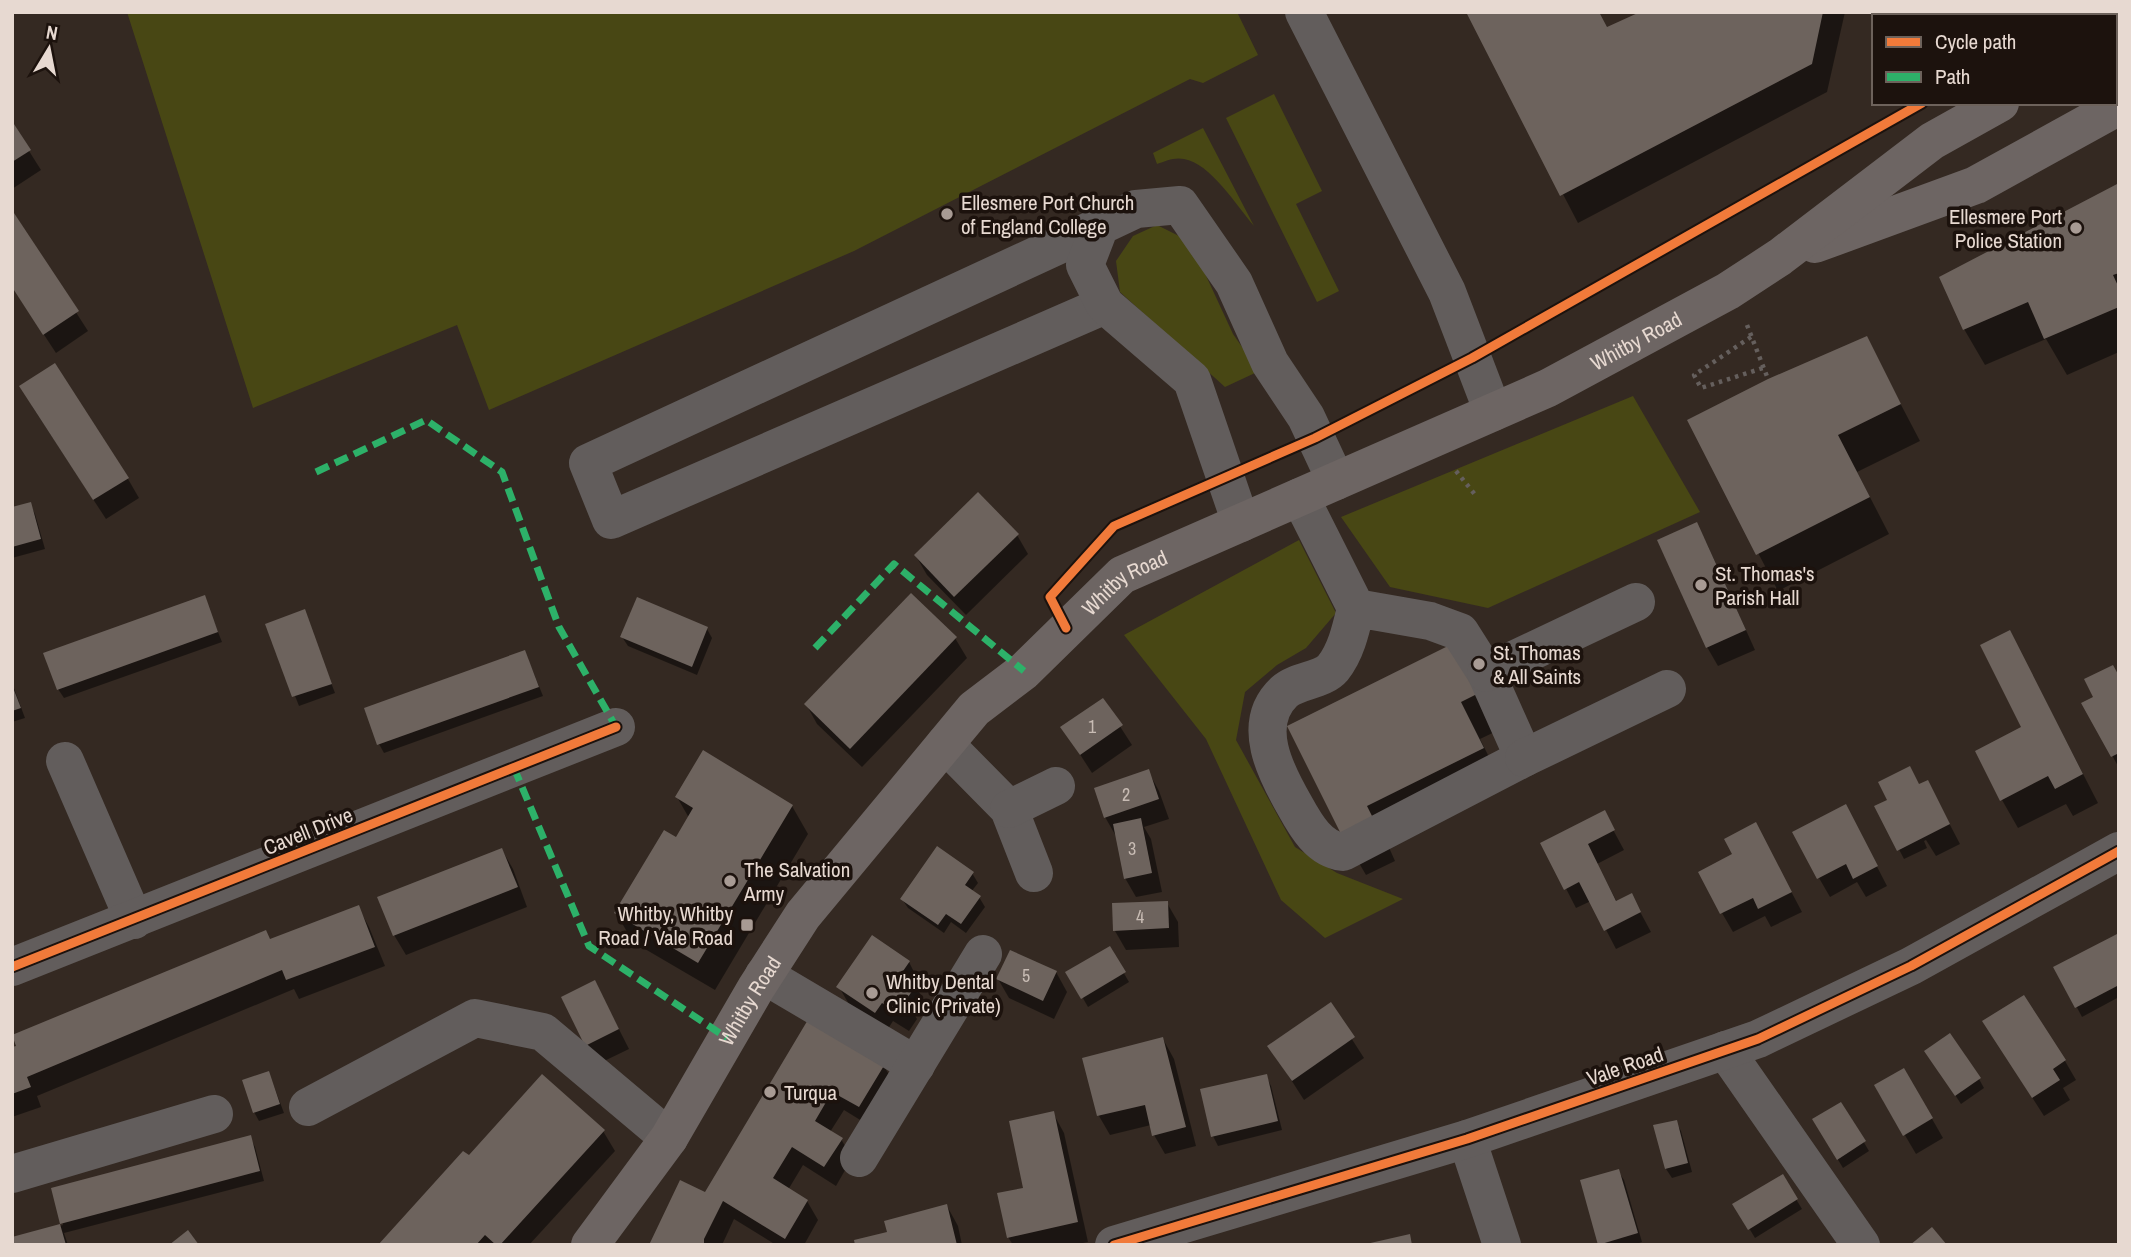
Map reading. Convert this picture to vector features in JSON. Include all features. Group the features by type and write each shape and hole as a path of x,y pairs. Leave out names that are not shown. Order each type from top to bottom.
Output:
{"main road":[{"name":"Whitby Road","path":"590,1245 669,1138 764,975 803,915 974,709 1024,671 1122,575 1548,388 1728,291 1780,257 1932,141 1996,105"},
{"name":"Whitby Road","path":"1780,257 1976,185 2119,106"}],"street":[{"path":"1304,12 1447,292 1493,412"},
{"path":"1105,305 611,520 587,463 1136,209 1180,205 1234,283 1270,363 1306,417 1336,481"},
{"path":"1100,226 1084,265 1105,305 1192,380 1241,523"},
{"path":"1300,497 1356,608 1348,641 1332,670 1285,691 1270,715 1266,737 1284,788 1314,836 1330,850 1343,852 1524,758 1667,689"},
{"path":"1486,673 1636,602"},
{"path":"1356,608 1430,621 1460,632 1486,673 1524,758"},
{"name":"Cavell Drive","path":"12,967 616,727"},
{"path":"945,744 1009,809 1034,873"},
{"path":"65,761 134,919"},
{"path":"1009,809 1056,786"},
{"name":"Vale Road","path":"1114,1245 1467,1139 1758,1039 1911,966 2119,851"},
{"path":"859,1158 983,954"},
{"path":"764,975 916,1065"},
{"path":"308,1107 475,1018 543,1032 669,1138"},
{"path":"1725,1050 1861,1245"},
{"path":"12,1174 214,1114"},
{"path":"1467,1139 1502,1245"}],"path":[{"path":"1745,321 1768,379"},
{"path":"1751,337 1694,375 1701,388 1763,368"},
{"path":"1454,468 1477,497"}],"shaded area":[{"path":"127,12 1237,12 1258,55 1203,83 1190,79 854,251 489,410 457,325 253,408"},
{"path":"1274,94 1322,191 1296,204 1339,291 1317,302 1226,118"},
{"path":"1203,128 1254,226 1204,168 1194,162 1180,159 1157,164 1153,153"},
{"path":"1157,225 1183,238 1202,267 1233,334 1249,357 1255,373 1225,387 1120,292 1116,261 1133,236"},
{"path":"1633,396 1700,512 1488,608 1390,587 1341,517"},
{"path":"1299,540 1336,613 1306,648 1277,665 1245,692 1236,740 1295,847 1337,873 1403,899 1325,938 1281,900 1206,739 1124,635"}],"building":[{"path":"1466,12 1599,12 1607,27 1640,12 1823,12 1812,64 1560,196"},
{"path":"12,121 31,150 12,162"},
{"name":"Ellesmere Port Police Station","path":"2119,183 2119,273 2113,275 2119,288 2119,307 2044,339 2028,302 1963,330 1939,277"},
{"path":"12,210 79,311 43,335 12,287"},
{"path":"1867,336 1901,404 1838,435 1870,497 1756,555 1687,420 1768,379"},
{"path":"55,363 129,478 93,500 19,386"},
{"path":"978,492 1019,534 954,597 914,555"},
{"path":"31,502 41,539 12,547 12,507"},
{"name":"St. Thomas's Parish Hall","path":"1697,522 1746,630 1706,648 1657,540"},
{"path":"911,593 957,637 850,749 804,704"},
{"path":"205,595 218,632 57,690 43,653"},
{"path":"637,597 708,627 692,667 620,637"},
{"path":"305,609 332,684 292,697 265,624"},
{"path":"2010,630 2083,774 2055,789 2048,776 2000,801 1975,751 2021,727 1980,645"},
{"path":"1458,641 1483,691 1461,702 1484,748 1367,806 1376,824 1344,840 1287,726"},
{"path":"525,650 539,687 377,745 364,708"},
{"path":"2113,665 2119,676 2119,753 2111,757 2081,703 2093,697 2084,679"},
{"path":"12,685 21,708 12,711"},
{"path":"1103,698 1123,725 1080,755 1060,727"},
{"path":"703,750 793,805 698,963 614,913 664,830 676,837 693,808 675,797"},
{"path":"1910,766 1919,784 1928,780 1950,824 1897,851 1874,806 1887,800 1878,782"},
{"path":"1149,769 1159,799 1104,818 1094,788"},
{"path":"1846,804 1878,866 1853,879 1846,864 1817,879 1792,832"},
{"path":"1605,810 1615,830 1588,844 1616,901 1632,893 1641,912 1604,931 1579,882 1564,890 1540,843"},
{"path":"1141,818 1152,873 1124,879 1113,824"},
{"path":"1756,822 1792,892 1758,909 1753,898 1720,914 1698,872 1732,854 1724,839"},
{"path":"937,846 974,872 965,885 981,896 961,924 946,914 938,925 900,899"},
{"path":"502,848 518,887 393,936 377,897"},
{"path":"1168,901 1169,928 1113,931 1112,903"},
{"path":"359,905 375,947 286,980 282,970 27,1077 31,1087 12,1094 12,1047 16,1046 12,1035 266,930 270,939"},
{"path":"2119,933 2119,985 2075,1008 2053,967"},
{"path":"872,935 910,961 901,974 917,984 897,1013 882,1003 875,1013 836,987"},
{"path":"1110,946 1126,972 1081,999 1065,972"},
{"path":"1010,950 1057,971 1043,1001 996,979"},
{"path":"595,980 619,1029 585,1046 561,997"},
{"path":"2024,995 2066,1060 2053,1069 2060,1080 2032,1098 1982,1021"},
{"path":"1331,1002 1355,1037 1292,1081 1267,1046"},
{"path":"809,1018 885,1064 859,1107 832,1092 815,1121 843,1138 824,1167 792,1147 773,1178 808,1200 785,1239 723,1201 704,1239 704,1245 649,1245 680,1180 705,1192"},
{"path":"1950,1033 1981,1078 1955,1096 1924,1051"},
{"path":"1163,1037 1186,1127 1152,1136 1145,1105 1097,1116 1082,1058"},
{"path":"1904,1068 1933,1118 1903,1136 1874,1085"},
{"path":"269,1071 280,1104 253,1113 242,1080"},
{"path":"542,1074 605,1130 500,1245 496,1245 485,1235 476,1245 378,1245 463,1151 469,1155"},
{"path":"1267,1074 1278,1121 1211,1137 1200,1089"},
{"path":"1841,1102 1866,1141 1837,1160 1812,1119"},
{"path":"1054,1111 1078,1222 1007,1238 997,1193 1023,1188 1009,1121"},
{"path":"1677,1120 1688,1163 1665,1169 1653,1125"},
{"path":"251,1135 260,1171 60,1224 51,1188"},
{"path":"1619,1169 1638,1233 1598,1245 1580,1180"},
{"path":"1783,1174 1798,1199 1748,1230 1732,1204"},
{"path":"947,1204 957,1245 855,1245 854,1240 887,1232 884,1221"},
{"path":"60,1224 66,1245 12,1245 12,1237"},
{"path":"1932,1227 1947,1245 1910,1245"},
{"path":"188,1230 199,1245 169,1245"},
{"path":"1410,1234 1412,1245 1366,1245 1366,1244"}],"marked path":[{"path":"316,472 426,420 502,472 559,627 616,727"},
{"path":"815,648 894,564 1024,671"},
{"path":"514,768 589,946 727,1038"}],"cycle path":[{"path":"1066,628 1050,597 1114,526 1315,438 1472,358 1918,105"},
{"path":"12,967 616,727"},
{"path":"1114,1245 1467,1139 1758,1039 1911,966 2119,851"}],"place":[{"name":"Ellesmere Port Church of England College","path":"947,214"},
{"name":"Ellesmere Port Police Station","path":"2076,228"},
{"name":"St. Thomas's Parish Hall","path":"1701,585"},
{"name":"St. Thomas & All Saints","path":"1479,664"},
{"name":"The Salvation Army","path":"730,881"},
{"name":"Whitby, Whitby Road / Vale Road","path":"747,925"},
{"name":"Whitby Dental Clinic (Private)","path":"872,993"},
{"name":"Turqua","path":"770,1092"}]}
